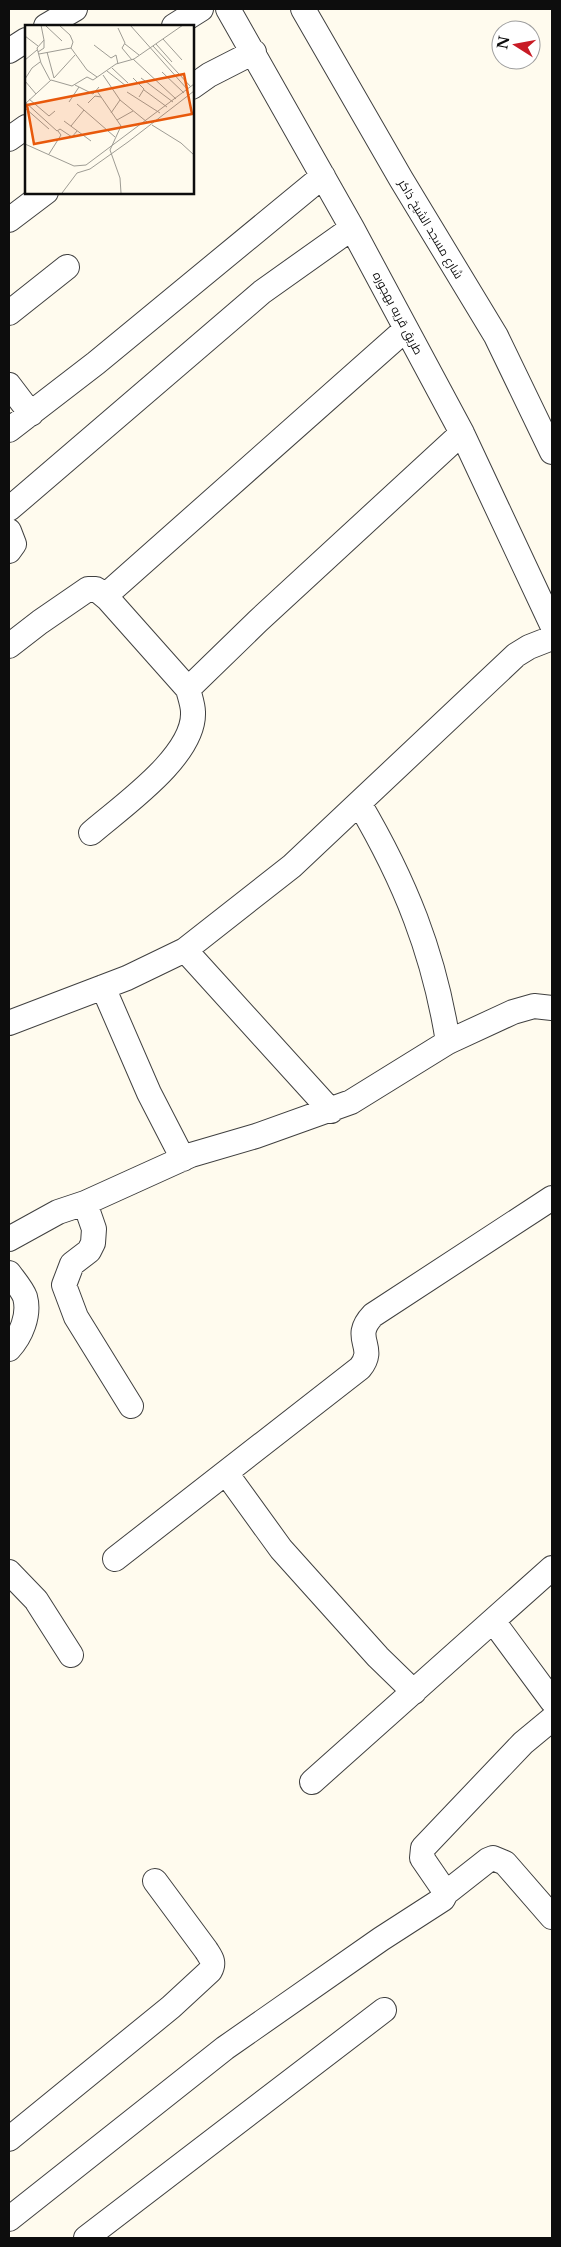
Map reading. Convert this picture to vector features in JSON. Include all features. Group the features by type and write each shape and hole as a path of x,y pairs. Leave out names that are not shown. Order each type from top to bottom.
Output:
{"street":[{"path":"48,25 75,9"},
{"path":"176,25 201,9"},
{"name":"طريق قريه بهجوره","path":"228,9 352,228 462,433 552,625"},
{"name":"شارع مسجد الشيخ ذاكر","path":"303,9 396,170 496,336 552,452"},
{"path":"9,51 25,41"},
{"path":"194,86 209,75 254,52"},
{"path":"9,139 25,128"},
{"path":"9,430 111,351 323,176"},
{"path":"9,220 43,194"},
{"path":"9,509 262,292 352,228"},
{"path":"9,313 67,267"},
{"path":"105,596 406,329"},
{"path":"9,385 30,414"},
{"path":"188,689 462,433"},
{"path":"9,532 14,544 9,551"},
{"path":"9,646 88,589 96,589 105,596 188,689 194,713 188,738 177,758 91,833"},
{"path":"9,1023 103,987 185,950 292,866 516,655 529,647 552,638"},
{"path":"359,803 393,863 407,894 442,1006 448,1042"},
{"path":"185,950 331,1110"},
{"path":"103,987 149,1093 182,1159"},
{"path":"9,1239 58,1212 85,1203 182,1159 351,1102 448,1042 513,1012 550,1004"},
{"path":"116,1559 360,1368 368,1354 362,1333 365,1324 373,1315 552,1198"},
{"path":"85,1203 94,1229 93,1243 89,1251 72,1264 64,1285 76,1317 131,1406"},
{"path":"9,1273 25,1296 26,1314 22,1328 9,1349"},
{"path":"226,1473 281,1549 351,1629 414,1692"},
{"path":"312,1782 552,1568"},
{"path":"9,1572 36,1600 71,1655"},
{"path":"493,1621 552,1701"},
{"path":"446,1893 422,1858 423,1848 523,1743 552,1719"},
{"path":"9,2219 226,2048 380,1939 439,1902 446,1893 488,1860 505,1862 552,1917"},
{"path":"9,2139 171,2007 210,1971 213,1965 209,1955 155,1881"},
{"path":"86,2238 384,2010"}]}
